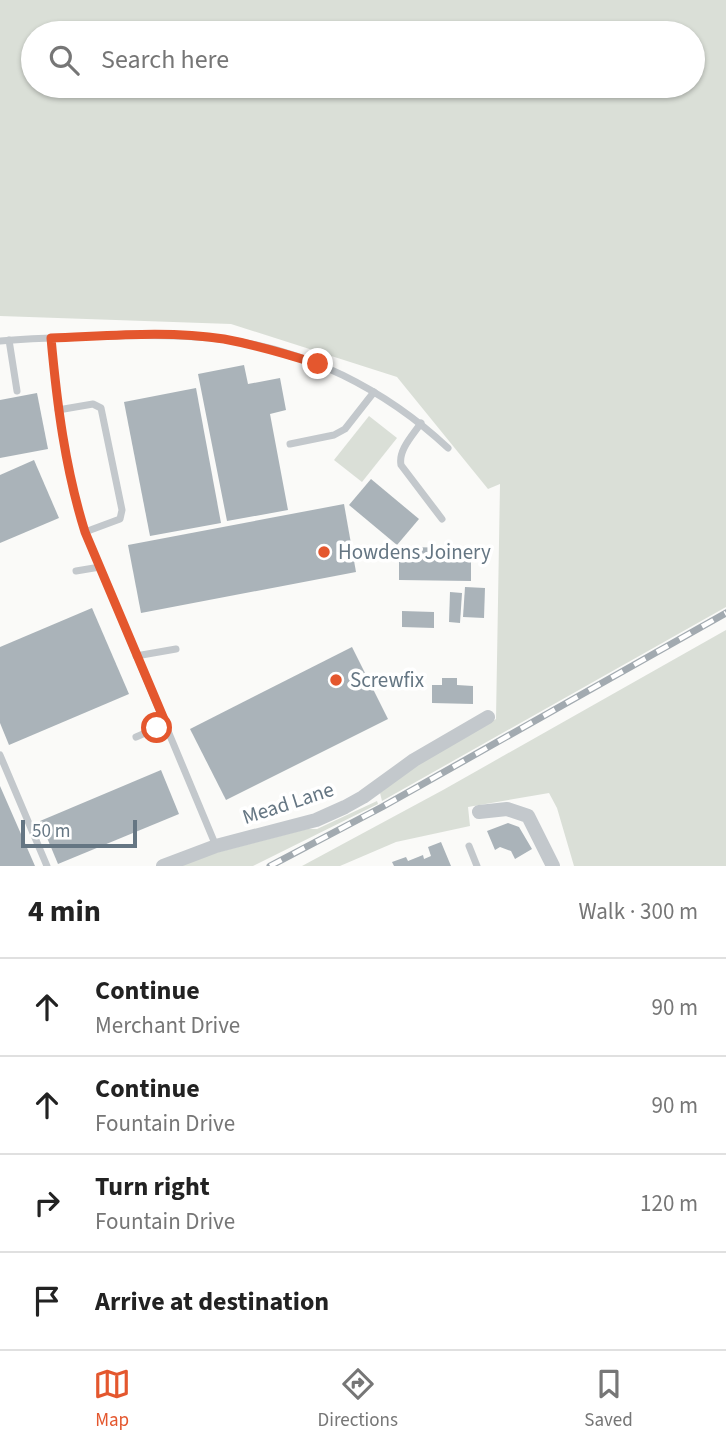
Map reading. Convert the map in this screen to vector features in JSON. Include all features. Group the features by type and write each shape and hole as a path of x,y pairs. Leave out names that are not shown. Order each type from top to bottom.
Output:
{"street":[{"name":"Mead Lane","path":"163,866 216,846 292,828 345,807 414,760 488,717"},
{"path":"479,812 507,809 528,816 553,866"}],"lane":[{"path":"0,341 139,335 221,339 268,348 318,364 374,392 399,406 449,448"},
{"path":"51,338 58,410 74,499 85,532 216,846"},
{"path":"9,340 17,391"},
{"path":"290,443 334,435 345,429 374,392"},
{"path":"58,410 93,404 101,408 121,510 120,519 85,532"},
{"path":"421,423 402,451 401,465 442,519"},
{"path":"76,571 100,566"},
{"path":"136,656 176,649"},
{"path":"135,737 166,724"},
{"path":"0,755 47,866"},
{"path":"469,846 477,866"}],"shaded area":[{"path":"0,0 726,0 726,607 382,801 380,793 410,768 496,719 500,484 488,489 397,377 231,324 0,316"},
{"path":"369,416 397,438 362,482 334,460"},
{"path":"726,630 726,866 574,866 557,808 549,793 468,807 470,826 396,842 340,866 302,866 443,790"},
{"path":"377,801 378,804 253,866 180,866 215,853 307,829 317,829"}],"building":[{"path":"244,365 248,384 280,378 286,410 270,414 288,510 227,521 198,374"},
{"path":"196,388 221,523 150,536 124,402"},
{"path":"37,393 48,449 0,458 0,400"},
{"path":"34,460 59,518 0,543 0,475"},
{"path":"371,479 419,519 397,545 349,505"},
{"path":"344,504 356,572 141,613 128,545"},
{"path":"399,547 471,548 471,581 399,580"},
{"path":"465,587 485,588 484,618 463,617"},
{"path":"450,592 462,593 460,623 449,622"},
{"path":"92,608 129,694 9,745 0,723 0,647"},
{"path":"402,611 434,612 434,628 402,627"},
{"path":"352,647 388,719 226,800 190,729"},
{"path":"442,678 457,678 457,685 473,686 473,704 432,703 432,685 442,685"},
{"path":"161,770 179,814 58,864 40,821"},
{"path":"0,786 35,866 0,866"},
{"path":"508,823 519,827 532,849 515,859 511,851 500,847 495,850 487,831"},
{"path":"441,842 451,866 394,866 392,862 406,857 408,861 423,855 424,859 431,856 428,847"}],"railway":[{"path":"270,866 382,807 726,613"}],"place":[{"name":"Howdens Joinery","path":"324,552"},
{"name":"Screwfix","path":"336,680"}],"route":[{"path":"157,728 166,724 85,532 74,499 58,410 51,338 139,335 221,339 268,348 318,364"}]}
